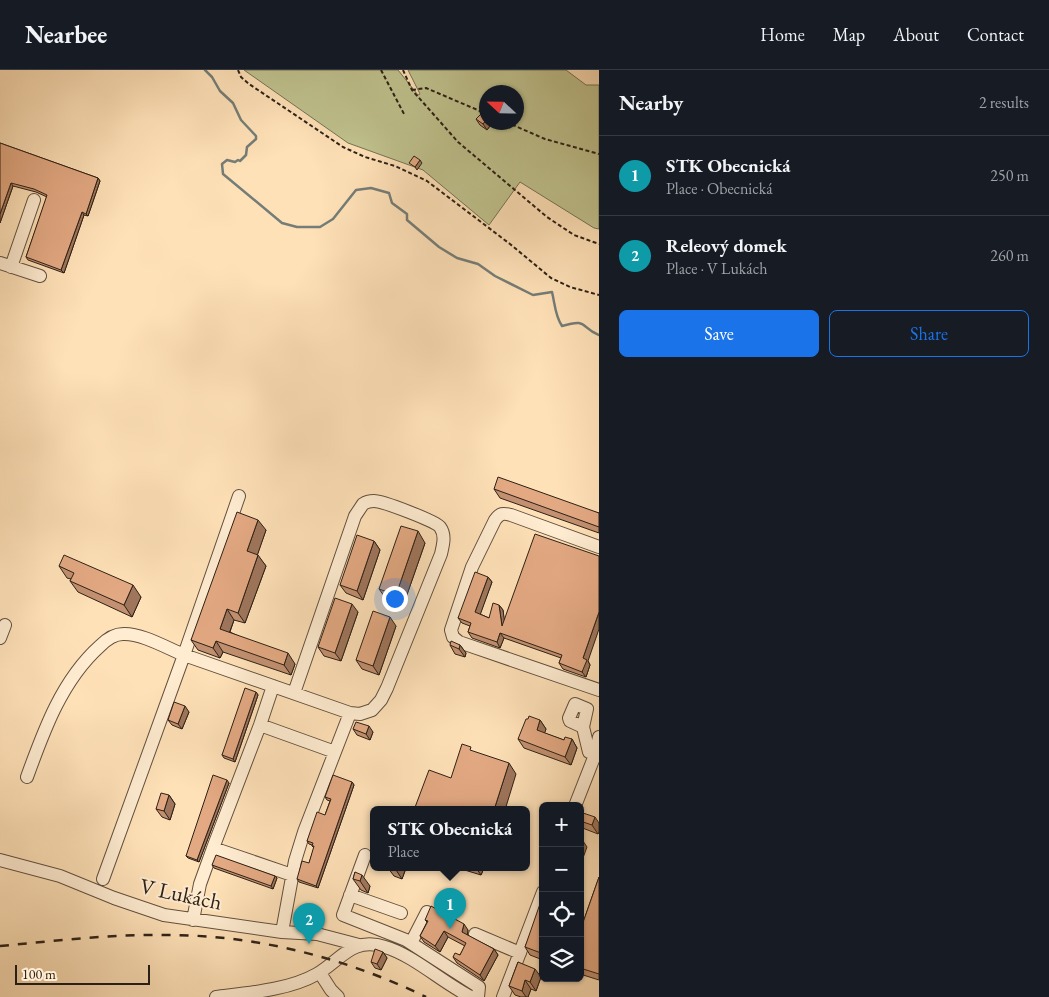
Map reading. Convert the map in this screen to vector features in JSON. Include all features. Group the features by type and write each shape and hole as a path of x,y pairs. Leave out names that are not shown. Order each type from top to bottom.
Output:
{"street":[{"path":"34,200 6,265 40,276"},
{"path":"103,878 184,655 239,496"},
{"path":"27,777 44,730 72,677 84,660 108,639 120,634 133,634 184,655 350,713 366,713 377,706 381,700 434,572 444,542 440,527 434,523 374,501 362,504 355,516 294,693"},
{"path":"599,547 511,515 504,513 499,515 472,567 451,630 453,636 459,642 599,690"},
{"path":"193,920 200,884 273,686"},
{"path":"282,932 292,875 304,832 350,713"},
{"path":"260,725 335,752"},
{"path":"583,726 589,752 597,756"},
{"path":"577,802 597,756 599,737"},
{"path":"213,848 292,875"},
{"path":"365,854 343,916 411,943 479,987 478,997"},
{"name":"V Lukách","path":"0,862 60,876 150,910 193,920 282,932 318,934 359,945 372,944 384,946 471,997"},
{"path":"350,895 402,913"},
{"path":"503,997 539,903"},
{"path":"411,943 427,912"},
{"path":"475,934 520,953"},
{"path":"216,997 281,992 320,973 334,960 359,945"},
{"path":"320,973 338,997"}],"path":[{"path":"238,70 241,77 249,84 344,147 365,157 395,166 427,182 510,244 551,278 570,287 599,295"},
{"path":"381,70 404,114"},
{"path":"403,70 412,90 458,142 528,202 574,235 599,244"},
{"path":"412,90 426,88 479,111"},
{"path":"524,130 544,139 599,154"}],"green space":[{"path":"244,70 398,70 418,95 420,94 408,70 566,70 586,85 599,85 599,229 594,228 520,182 489,225 423,170 348,143"}],"building":[{"path":"0,143 98,178 86,214 82,212 61,270 26,257 47,195 34,189 11,183 0,214"},
{"path":"414,156 420,160 415,167 409,163"},
{"path":"498,477 599,513 599,527 494,489"},
{"path":"237,512 258,520 247,551 258,555 238,613 227,609 220,629 288,653 284,665 216,641 213,648 191,640"},
{"path":"401,526 418,531 396,595 379,589"},
{"path":"535,534 599,556 599,612 583,658 587,660 582,672 559,663 562,655 500,633 497,642 468,632 471,623 458,618 475,572 488,577 475,612 489,618 493,603 499,605 502,626"},
{"path":"357,535 374,541 357,591 340,585"},
{"path":"64,555 133,585 124,605 70,581 74,573 59,566"},
{"path":"335,598 352,604 335,653 318,647"},
{"path":"373,611 390,617 373,666 356,660"},
{"path":"451,641 460,645 459,649 450,645"},
{"path":"245,688 256,692 233,759 222,755"},
{"path":"174,702 185,706 178,724 168,720"},
{"path":"529,716 540,720 537,730 564,740 565,737 572,739 565,757 518,739"},
{"path":"356,722 369,726 366,734 353,729"},
{"path":"462,744 471,747 470,750 509,763 495,806 416,806 429,770 451,778"},
{"path":"213,775 227,780 197,860 186,856"},
{"path":"333,775 352,782 316,886 297,879 302,861 309,863 314,846 312,846 313,843 307,841 317,812 325,815 331,799 325,797"},
{"path":"161,793 169,795 164,811 156,809"},
{"path":"584,813 595,817 592,825 584,822"},
{"path":"216,855 275,876 271,886 212,865"},
{"path":"355,872 362,875 360,881 353,879"},
{"path":"599,877 599,974 584,969 584,920"},
{"path":"431,906 464,924 462,932 494,949 480,975 453,957 455,953 460,955 466,943 444,931 435,946 420,936 428,921 425,920"},
{"path":"539,907 539,952 525,947"},
{"path":"375,949 383,952 377,964 371,962"},
{"path":"518,962 535,969 530,982 525,980 522,991 509,986"}],"waterway":[{"path":"205,70 212,77 220,91 233,103 241,120 256,136 256,139 247,147 246,155 240,161 227,160 222,164 223,174 282,223 297,227 320,227 333,219 356,190 371,188 389,193 392,203 407,214 407,220 439,247 457,258 478,264 495,276 533,295 552,292 562,326 580,323 599,335"}],"railway":[{"path":"0,946 83,938 146,935 234,939 267,944 333,960 396,983 426,997"}],"place":[{"name":"STK Obecnická","path":"450,929"},
{"name":"Releový domek","path":"309,944"}]}
